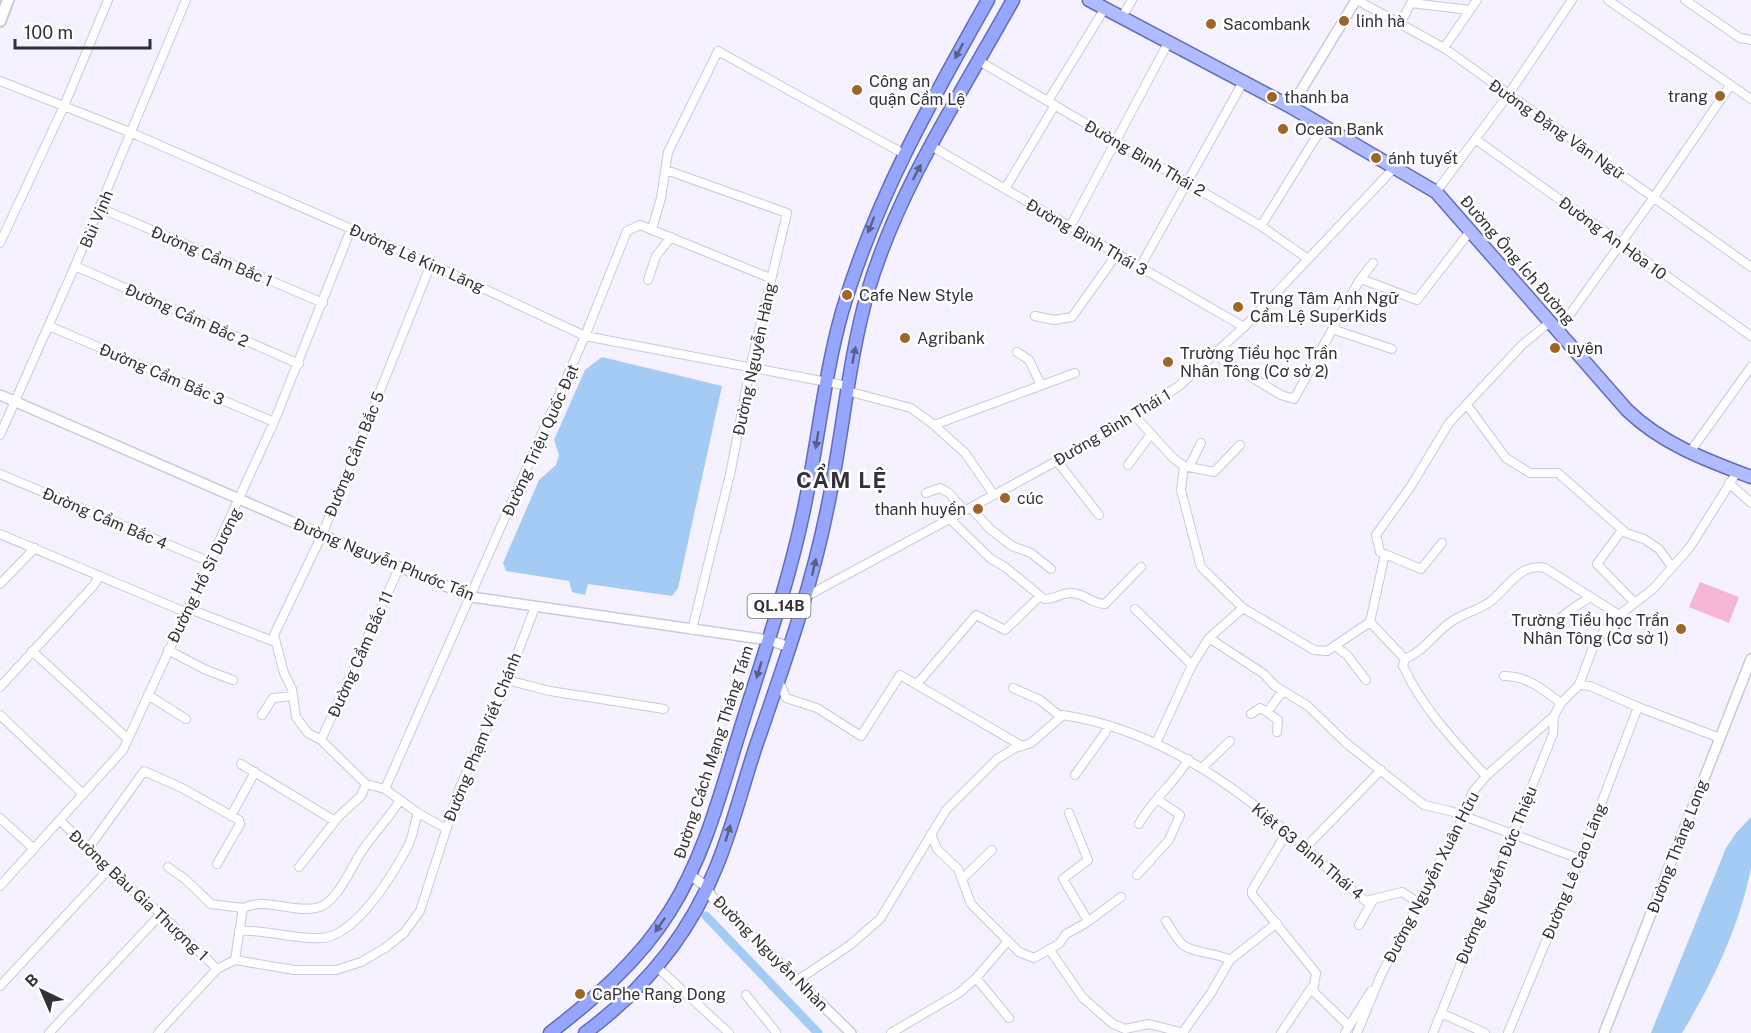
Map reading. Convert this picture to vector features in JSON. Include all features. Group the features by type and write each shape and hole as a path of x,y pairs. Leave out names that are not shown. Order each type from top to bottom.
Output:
{"highway":[{"name":"Đường Cách Mạng Tháng Tám","path":"550,1033 615,979 654,935 690,875 710,824 768,640 804,509 827,382 842,315 857,264 880,202 988,0"},
{"name":"QL.14B","path":"585,1033 618,1007 657,967 685,930 723,850 807,597 829,503 847,389 862,315 877,265 907,194 931,146 1013,0"}],"main road":[{"path":"0,21 8,0"},
{"name":"Đường Ông Ích Đường","path":"1089,0 1291,107 1436,192 1646,428 1689,452 1751,477"}],"street":[{"path":"0,243 64,106 108,0"},
{"name":"Bùi Vịnh","path":"0,435 100,208 186,0"},
{"path":"1122,16 1132,0"},
{"path":"1291,107 1357,0"},
{"name":"Đường Đặng Văn Ngữ","path":"1357,0 1444,48 1751,267"},
{"path":"1444,48 1477,0"},
{"path":"1436,192 1508,95 1572,0"},
{"path":"1608,0 1751,99"},
{"path":"1685,0 1740,38 1751,40"},
{"path":"1400,24 1411,3 1470,10"},
{"path":"1005,189 1105,8"},
{"path":"1070,227 1169,41"},
{"path":"771,278 652,229 668,152 697,98 717,53 721,51 904,154"},
{"name":"Đường Bình Thái 2","path":"979,61 1261,226 1308,259"},
{"name":"Đường Lê Kim Lăng","path":"0,81 132,133 431,264 585,336 827,382 911,408 965,453 994,495"},
{"path":"1140,267 1243,81"},
{"path":"1442,543 1420,569 1380,552 1375,542 1376,535 1411,486 1449,423 1522,345 1554,326 1621,244 1730,86"},
{"path":"1261,226 1323,126"},
{"name":"Đường An Hòa 10","path":"1476,139 1751,336"},
{"name":"Đường Bình Thái 3","path":"931,146 1244,327"},
{"name":"Đường Bình Thái 1","path":"807,597 1057,461 1179,386 1244,327 1395,167"},
{"name":"Đường Nguyễn Hàng","path":"666,170 787,213 750,368 731,470 692,630"},
{"name":"Đường Cẩm Bắc 1","path":"100,208 323,303"},
{"name":"Đường Triệu Quốc Đạt","path":"385,789 472,597 585,336 627,231 640,225 652,229"},
{"name":"Đường Hồ Sĩ Dương","path":"0,886 123,750 274,422 351,229"},
{"path":"1361,279 1399,294 1419,298 1471,230"},
{"path":"648,280 656,256 671,237"},
{"path":"1035,316 1054,320 1072,316 1095,288 1117,254"},
{"path":"1215,355 1281,395 1294,399 1361,279 1373,263"},
{"name":"Đường Cẩm Bắc 5","path":"275,642 274,635 322,535 431,264"},
{"name":"Đường Cẩm Bắc 2","path":"75,266 299,364"},
{"name":"Đường Cẩm Bắc 3","path":"49,326 274,422"},
{"path":"1332,329 1392,349"},
{"path":"1017,352 1028,359 1041,385"},
{"path":"1689,452 1751,367"},
{"path":"934,425 1075,373"},
{"name":"Đường Nguyễn Phước Tấn","path":"0,395 399,568 472,597 768,640 790,647"},
{"path":"1467,405 1506,458 1530,473 1558,473 1622,530 1659,549 1672,567"},
{"path":"1134,415 1173,458 1187,466 1214,472 1240,445"},
{"path":"1128,465 1151,434"},
{"path":"1201,443 1187,466 1181,490 1198,562 1243,609 1314,650 1327,651 1370,622 1385,554"},
{"path":"1057,461 1099,515"},
{"path":"1720,738 1590,686 1579,685 1592,650 1619,615 1653,589 1690,547 1737,472"},
{"name":"Đường Cẩm Bắc 4","path":"0,474 210,561"},
{"path":"1729,483 1751,503"},
{"path":"926,494 940,488 949,493 1012,546 1031,553 1051,568"},
{"path":"950,519 991,559 1005,567 1040,596 1048,599 1061,592 1078,594 1102,604 1141,567"},
{"path":"1622,530 1597,564 1635,603"},
{"path":"0,534 99,576 275,642 293,696 296,717 308,733 321,740 366,784 385,789 418,813 445,828"},
{"path":"0,584 35,548"},
{"name":"Đường Cẩm Bắc 11","path":"321,740 399,568"},
{"path":"1486,776 1433,718 1413,688 1403,666 1405,659 1416,654 1448,624 1485,605 1515,576 1534,568 1545,568 1619,615"},
{"path":"0,687 94,585 99,576"},
{"path":"917,684 976,615 1002,629 1007,628 1040,596"},
{"path":"1561,618 1573,605 1582,603 1590,597"},
{"name":"Đường Phạm Viết Chánh","path":"235,960 318,972 336,970 361,962 385,948 404,933 420,911 437,866 445,828 535,607"},
{"path":"1134,609 1192,665"},
{"path":"1157,741 1192,665 1209,638 1243,609"},
{"path":"1370,622 1405,659"},
{"path":"1209,638 1308,706 1346,743 1424,805 1464,815 1580,859"},
{"path":"1335,646 1347,655 1366,680"},
{"path":"168,650 206,670 233,680"},
{"path":"32,651 128,739"},
{"name":"Đường Thăng Long","path":"1604,1033 1751,659"},
{"path":"779,681 786,698 817,708 861,736 900,675 1022,746"},
{"path":"1504,676 1521,677 1531,681 1561,703"},
{"path":"507,680 557,692 664,709"},
{"name":"Đường Nguyễn Xuân Hữu","path":"1347,1030 1381,975 1419,903 1464,815 1472,793 1486,776 1554,716 1561,703 1579,685"},
{"path":"798,980 850,945 880,919 946,810 997,759 1031,743 1062,716 1040,700 1013,688"},
{"path":"1267,712 1283,691"},
{"path":"148,695 186,719"},
{"path":"262,715 273,698 293,696"},
{"name":"Đường Lê Cao Lãng","path":"1508,1033 1580,859 1638,707"},
{"path":"1251,714 1260,708 1267,712 1278,720 1277,732"},
{"path":"0,715 83,794"},
{"name":"Kiệt 63 Bình Thái 4","path":"1062,716 1108,725 1157,741 1188,759 1287,832 1365,901 1402,892 1419,903"},
{"name":"Đường Nguyễn Đức Thiệu","path":"1433,1033 1553,734 1554,716"},
{"path":"1075,775 1105,733 1108,725"},
{"path":"1202,768 1230,741"},
{"path":"1139,824 1148,808 1182,772 1188,759"},
{"path":"241,764 335,821"},
{"path":"1304,849 1381,770"},
{"path":"88,849 144,771 182,788 240,823 217,864"},
{"path":"231,816 255,772"},
{"path":"298,867 335,821 361,796 366,784"},
{"path":"1137,875 1169,840 1180,815 1157,799"},
{"path":"168,867 216,906 243,908 259,904 307,909 323,905 345,882 363,848 388,820 400,800"},
{"path":"239,931 259,930 314,938 331,937 343,932 360,918 408,846 418,813"},
{"path":"1069,813 1088,860 1063,879 1088,921"},
{"path":"0,818 34,849"},
{"name":"Đường Bàu Gia Thượng 1","path":"60,820 108,870 161,914 217,969"},
{"path":"1281,1033 1316,979 1316,973 1254,897 1253,887 1287,832"},
{"path":"930,834 937,849 958,869 971,904 1018,952 1034,958 1059,944 1066,934 1121,897"},
{"path":"962,879 992,850"},
{"path":"0,986 108,870"},
{"name":"Đường Nguyễn Nhàn","path":"690,875 707,887 711,896 851,1033"},
{"path":"1359,925 1373,900"},
{"path":"158,1033 217,969 235,960 243,908"},
{"path":"49,1033 161,914"},
{"path":"1166,921 1183,944 1190,948 1216,953 1230,960"},
{"path":"1049,949 1083,998 1124,1031 1149,1024 1184,1033 1230,960 1277,923"},
{"path":"891,1033 938,1006 976,978 1007,942"},
{"path":"657,967 729,1033"},
{"name":"Đường Nguyễn Xuân Hữu","path":"1357,1033 1381,975"},
{"path":"976,978 1009,1018"},
{"path":"1312,987 1347,1030"},
{"path":"746,995 777,1033"},
{"path":"1441,1013 1485,1033"}],"shaded area":[{"path":"1700,582 1739,597 1729,623 1689,607"}],"water":[{"path":"602,357 722,386 678,588 672,596 588,584 585,595 572,592 569,581 506,571 503,563 539,480 556,465 559,455 554,440 585,370"},
{"path":"1751,817 1751,868 1740,911 1724,954 1682,1033 1651,1033 1726,848"}],"waterway":[{"path":"706,916 818,1033"}],"place":[{"name":"linh hà","path":"1344,21"},
{"name":"Sacombank","path":"1211,24"},
{"name":"Công an quận Cẩm Lệ","path":"857,90"},
{"name":"trang","path":"1720,96"},
{"name":"thanh ba","path":"1272,97"},
{"name":"Ocean Bank","path":"1283,129"},
{"name":"ánh tuyết","path":"1376,158"},
{"name":"Cafe New Style","path":"847,295"},
{"name":"Trung Tâm Anh Ngữ Cẩm Lệ SuperKids","path":"1238,307"},
{"name":"Agribank","path":"905,338"},
{"name":"uyên","path":"1555,348"},
{"name":"Trường Tiểu học Trần Nhân Tông (Cơ sở 2)","path":"1168,362"},
{"name":"cúc","path":"1005,498"},
{"name":"thanh huyền","path":"978,509"},
{"name":"Trường Tiểu học Trần Nhân Tông (Cơ sở 1)","path":"1681,629"},
{"name":"CaPhe Rang Dong","path":"580,994"}],"district":[{"name":"CẨM LỆ","path":"842,480"}]}
